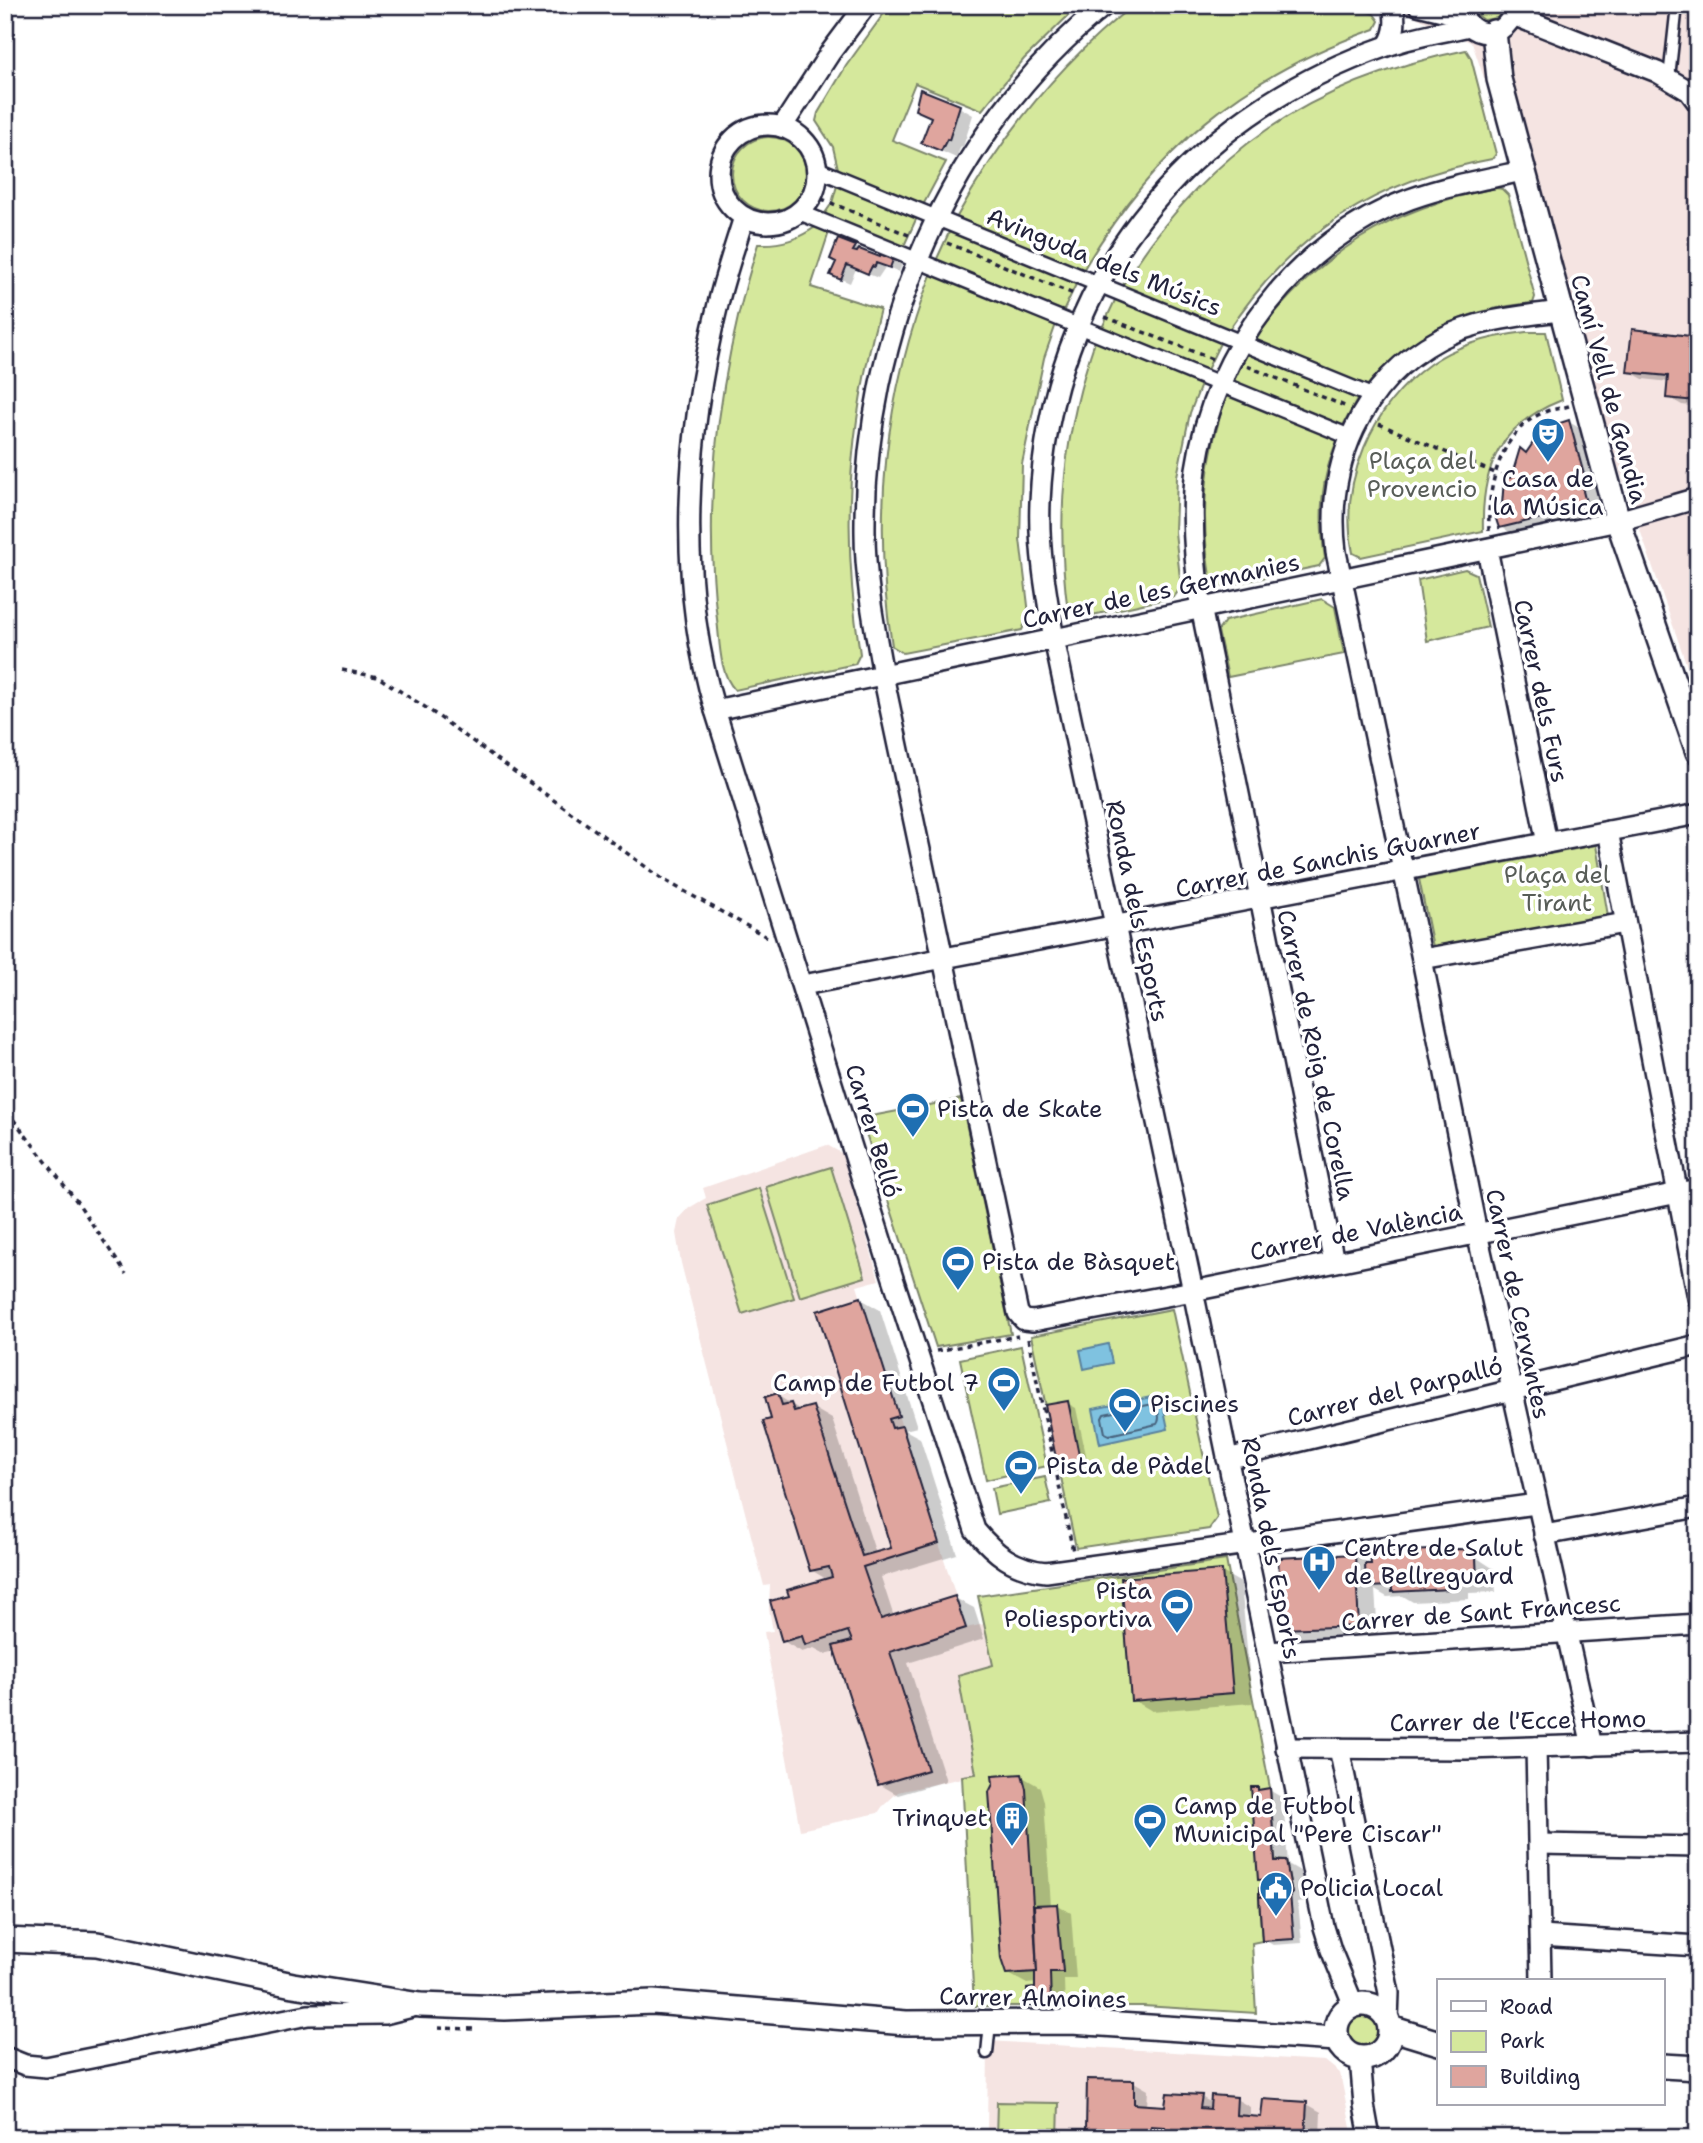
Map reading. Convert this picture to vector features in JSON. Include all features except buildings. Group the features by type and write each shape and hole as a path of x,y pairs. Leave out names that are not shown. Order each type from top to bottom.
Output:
{"street":[{"path":"782,127 830,53 866,5"},
{"path":"1025,1327 1014,1298 883,675 868,584 866,475 872,419 886,352 930,232 968,162 1023,86 1048,58 1105,5"},
{"path":"1388,45 1396,24 1394,5"},
{"path":"1418,5 1465,16 1485,33 1502,29 1513,10 1669,78 1693,97"},
{"name":"Ronda dels Esports","path":"1354,2006 1324,1927 1194,1291 1054,639 1041,560 1040,503 1044,459 1056,395 1089,305 1136,226 1177,176 1204,149 1242,120 1291,89 1340,65 1465,16"},
{"name":"Camí Vell de Gandia","path":"1494,32 1499,79 1584,402 1618,521 1698,752"},
{"path":"764,124 794,131 803,138 815,158 817,169 812,195 799,212 770,223 744,217 731,207 723,194 719,179 719,163 735,136 748,128 764,124"},
{"name":"Avinguda dels Músics","path":"817,169 930,232 1089,305 1231,363 1366,409"},
{"name":"Carrer de Roig de Corella","path":"1334,1262 1201,607 1195,564 1193,500 1204,432 1231,363 1270,299 1313,256 1357,224 1408,200 1461,184 1523,171"},
{"name":"Avinguda dels Músics","path":"799,212 918,260 1089,305 1231,363 1350,437"},
{"name":"Carrer Belló","path":"744,217 718,303 703,373 696,422 692,489 692,553 698,639 715,710 917,1355 975,1530 1001,1558 1017,1566 1032,1571 1076,1568"},
{"path":"1342,578 1332,526 1338,471 1350,437 1366,409 1400,366 1442,338 1503,318 1560,311"},
{"name":"Carrer de les Germanies","path":"715,710 1618,521 1698,498"},
{"name":"Carrer dels Furs","path":"1490,548 1548,843"},
{"name":"Carrer de Cervantes","path":"1342,578 1423,958 1476,1233 1592,1746"},
{"name":"Carrer de Sanchis Guarner","path":"803,985 1698,814"},
{"path":"1608,831 1698,1298"},
{"path":"1423,958 1625,923"},
{"name":"Carrer de València","path":"1025,1327 1033,1321 1698,1189"},
{"name":"Carrer del Parpalló","path":"1227,1459 1698,1345"},
{"path":"1076,1568 1536,1504"},
{"path":"1544,1535 1698,1507"},
{"name":"Carrer de Sant Francesc","path":"1267,1652 1698,1624"},
{"name":"Carrer de l'Ecce Homo","path":"1286,1748 1536,1747 1698,1742"},
{"path":"1536,1747 1541,1979"},
{"path":"1339,1748 1389,1993 1389,2024 1387,2045 1374,2056 1360,2057 1348,2053 1337,2039 1338,2021 1343,2013 1354,2006 1368,2004 1376,2007 1389,2024 1437,2042"},
{"path":"1539,1844 1698,1847"},
{"path":"1541,1936 1698,1946"},
{"name":"Carrer Almoines","path":"5,1940 97,1944 293,1985 420,2005 505,2008 653,2002 906,2023 1147,2026 1337,2039"},
{"path":"5,2057 25,2065 46,2067 308,2015 384,2014 420,2005"},
{"path":"1360,2057 1370,2138"},
{"path":"5,2074 25,2065"},
{"path":"1664,2066 1698,2068"}],"lane":[{"path":"1669,78 1676,5"},
{"path":"987,2053 990,2022"}],"path":[{"path":"812,195 930,232 1089,305 1231,363 1366,409 1494,473"},
{"path":"1490,548 1489,513 1494,473 1503,452 1532,420 1546,412 1584,402"},
{"path":"342,670 379,677 428,709 664,880 764,936 789,944"},
{"path":"5,1114 13,1119 78,1203 126,1273"},
{"path":"917,1355 1025,1327 1076,1568"},
{"path":"426,2027 477,2029"}],"shaded area":[{"path":"1390,5 1698,5 1698,698 1472,43"},
{"path":"827,1145 843,1154 879,1280 857,1286 966,1628 984,1624 994,1665 958,1676 976,1775 898,1792 878,1813 800,1830 764,1632 773,1631 769,1609 770,1585 764,1586 681,1263 676,1233 679,1219 689,1208 706,1198 703,1188"},
{"path":"988,2041 1325,2061 1340,2073 1353,2138 987,2138"}],"green space":[{"path":"890,5 1060,5 1073,11 1024,59 982,110 915,83 892,140 946,162 922,207 839,173 833,147 816,121 846,66"},
{"path":"1133,5 1351,5 1374,14 1379,21 1375,29 1327,48 1283,70 1242,94 1205,122 1139,189 1082,272 955,220 992,159 1033,104 1080,52"},
{"path":"1474,5 1502,5 1502,11 1497,18 1484,20 1476,14"},
{"path":"1466,50 1471,58 1496,154 1492,159 1450,168 1411,181 1341,216 1280,266 1253,296 1228,331 1121,288 1153,240 1188,198 1226,162 1266,130 1311,103 1359,81 1410,64"},
{"path":"769,137 790,143 800,153 806,174 800,195 790,205 769,211 748,205 738,195 732,174 738,153 748,143"},
{"path":"838,182 918,215 903,248 823,216 832,203"},
{"path":"1497,188 1508,195 1535,297 1533,303 1483,311 1440,328 1401,353 1365,388 1253,341 1303,283 1330,259 1359,239 1423,208 1459,196"},
{"path":"818,225 830,229 811,287 880,309 861,396 851,480 851,566 860,654 855,664 735,690 726,675 721,657 713,571 713,477 724,383 733,336 758,244 790,240"},
{"path":"951,228 1078,280 1062,314 935,263"},
{"path":"932,272 1056,324 1044,358 1022,464 1020,539 1029,614 1022,630 903,653 892,646 886,597 883,503 886,456 903,364"},
{"path":"1117,296 1222,339 1205,374 1101,330"},
{"name":"Plaça del Provencio","path":"1526,332 1546,332 1562,400 1523,421 1498,450 1486,486 1483,531 1361,557 1353,553 1350,526 1355,473 1376,424 1391,401 1409,381 1452,351 1488,339"},
{"path":"1096,338 1202,382 1190,413 1177,476 1175,532 1181,587 1174,597 1079,618 1068,612 1064,576 1062,541 1065,474 1076,406"},
{"path":"1249,350 1359,396 1341,429 1232,384"},
{"path":"1228,392 1338,438 1322,497 1325,558 1319,566 1219,587 1211,582 1205,533 1206,486 1214,439"},
{"path":"1465,569 1476,574 1488,627 1427,641 1418,580"},
{"path":"1322,599 1335,607 1344,654 1228,677 1218,631 1225,621"},
{"name":"Plaça del Tirant","path":"1596,845 1608,916 1433,947 1419,879"},
{"path":"961,1099 1011,1334 936,1347 861,1118"},
{"path":"831,1167 865,1277 800,1297 766,1187"},
{"path":"759,1188 794,1298 742,1314 707,1205"},
{"name":"Piscines","path":"1172,1309 1217,1518 1209,1529 1076,1548 1031,1336"},
{"name":"Camp de Futbol 7","path":"1021,1346 1047,1466 986,1480 960,1359"},
{"name":"Pista de Pàdel","path":"1045,1477 1051,1503 997,1514 992,1488"},
{"path":"1226,1560 1270,1788 1275,1860 1286,1861 1292,1894 1259,1898 1262,1941 1252,1943 1256,2013 1143,2006 974,2006 962,1776 976,1774 958,1675 993,1665 978,1596"},
{"path":"1364,2015 1376,2020 1381,2032 1376,2044 1364,2049 1352,2044 1347,2032 1352,2020"},
{"path":"997,2102 1059,2103 1058,2138 996,2138"}],"water":[{"path":"1108,1344 1112,1363 1084,1369 1080,1350"},
{"path":"1161,1395 1168,1429 1100,1444 1093,1409"}],"place":[{"name":"Casa de la Música","path":"1548,464"},
{"name":"Pista de Skate","path":"913,1139"},
{"name":"Pista de Bàsquet","path":"958,1292"},
{"name":"Camp de Futbol 7","path":"1004,1413"},
{"name":"Piscines","path":"1125,1434"},
{"name":"Pista de Pàdel","path":"1021,1496"},
{"name":"Centre de Salut de Bellreguard","path":"1319,1592"},
{"name":"Pista Poliesportiva","path":"1177,1635"},
{"name":"Trinquet","path":"1012,1848"},
{"name":"Camp de Futbol Municipal \"Pere Ciscar\"","path":"1150,1850"},
{"name":"Policia Local","path":"1276,1918"}]}
